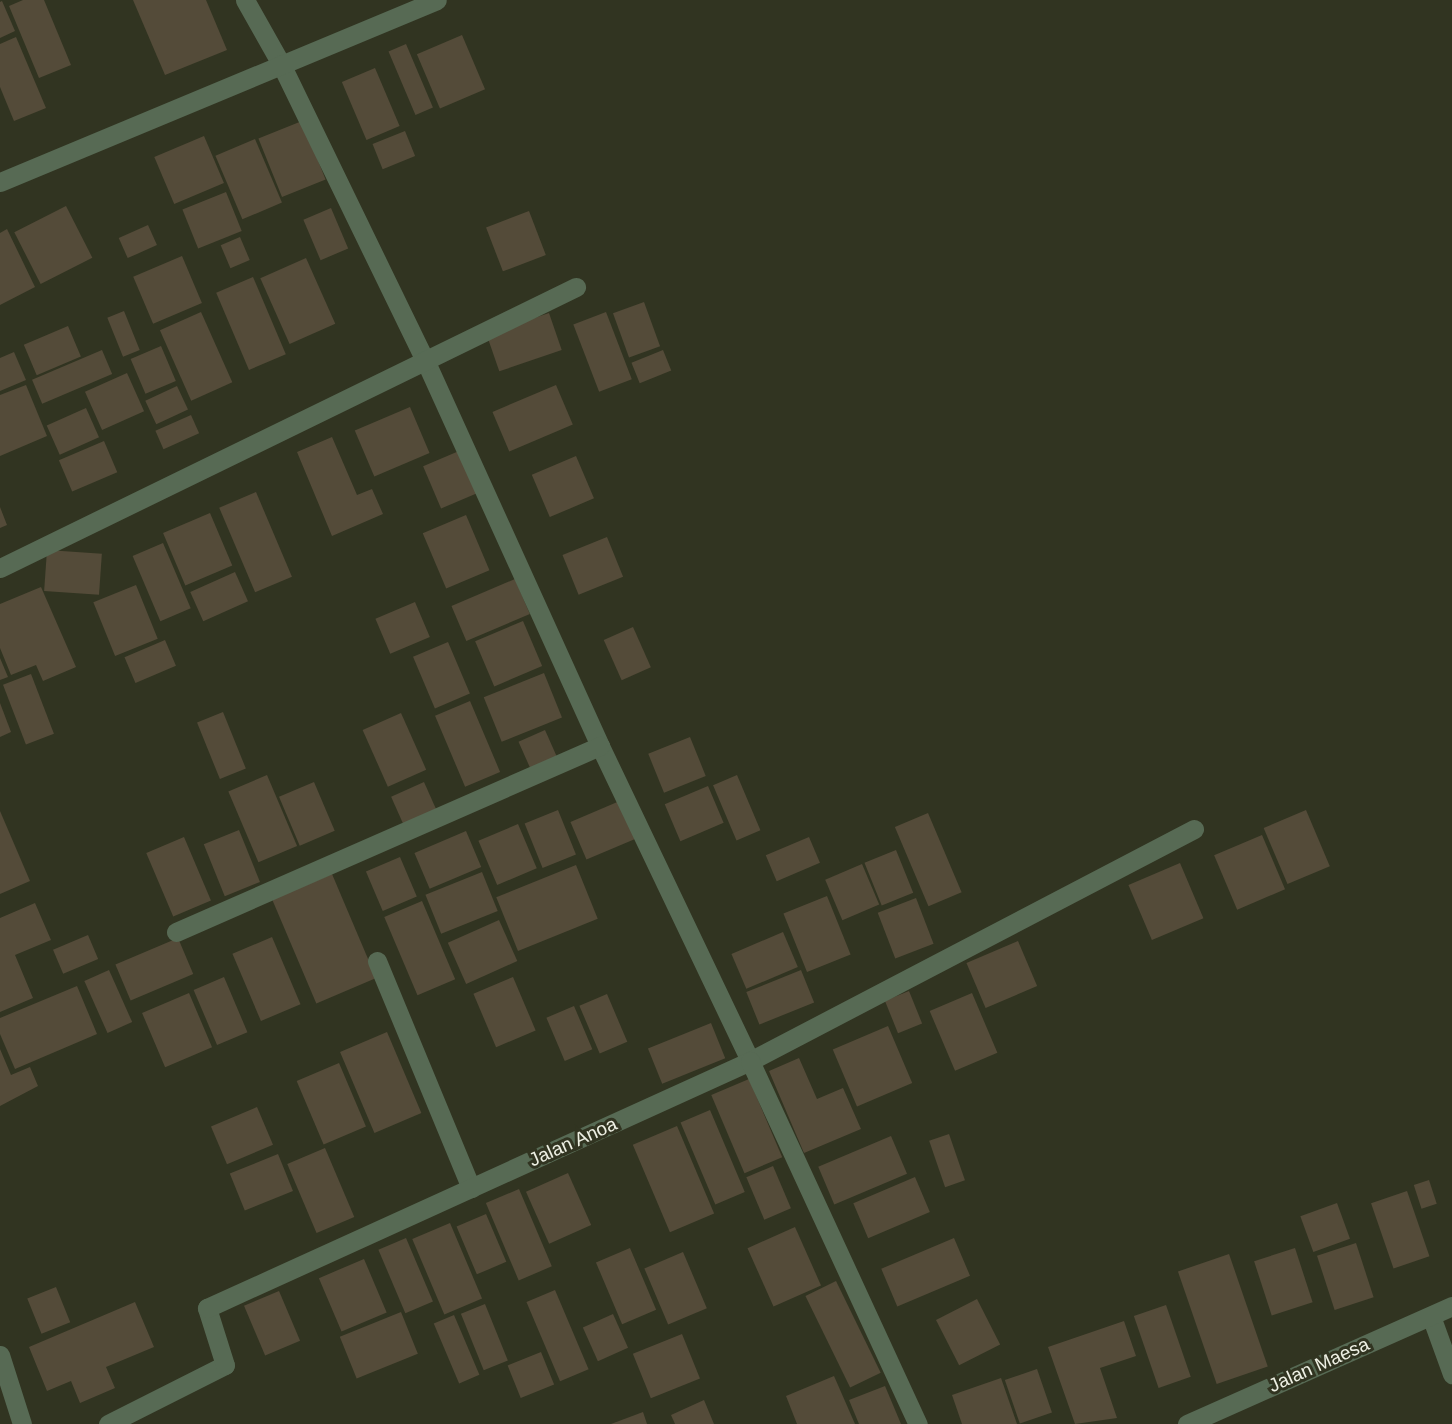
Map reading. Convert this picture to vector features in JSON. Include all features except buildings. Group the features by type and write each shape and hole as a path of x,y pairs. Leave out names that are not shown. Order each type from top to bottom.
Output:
{"street":[{"path":"245,0 281,64 425,360 600,746 918,1424"},
{"path":"0,182 437,0"},
{"path":"0,568 576,287"},
{"path":"176,932 600,746"},
{"name":"Jalan Anoa","path":"108,1424 225,1366 207,1308 750,1061 1194,829"},
{"path":"376,961 471,1188"},
{"name":"Jalan Maesa","path":"1186,1424 1452,1306"},
{"path":"1431,1315 1452,1374"},
{"path":"0,1355 22,1424"}]}
